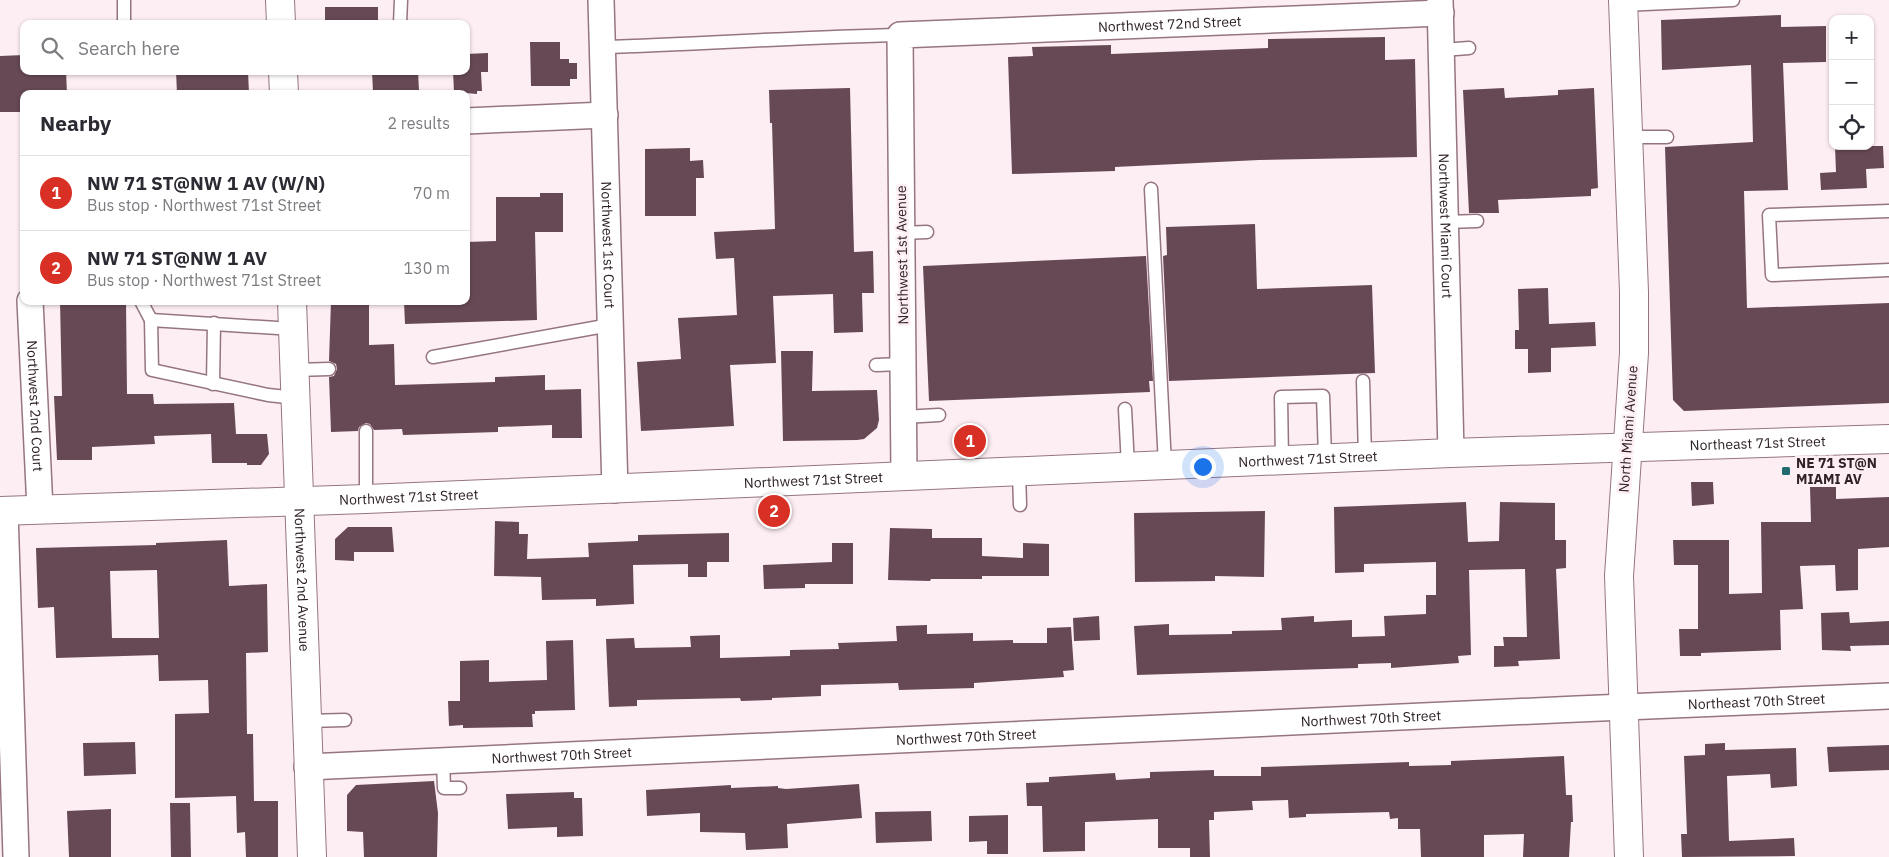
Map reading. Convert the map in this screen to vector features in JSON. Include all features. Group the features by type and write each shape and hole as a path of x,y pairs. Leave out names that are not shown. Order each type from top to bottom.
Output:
{"street":[{"path":"280,0 281,20"},
{"name":"Northwest 1st Court","path":"602,0 614,490"},
{"name":"North Miami Avenue","path":"1623,3 1634,292 1634,353 1626,447 1619,576 1629,857"},
{"name":"Northwest 72nd Street","path":"900,35 1441,7"},
{"name":"Northwest Miami Court","path":"1441,7 1450,453"},
{"name":"Northwest 1st Avenue","path":"900,35 904,475"},
{"path":"283,75 284,90"},
{"path":"470,121 605,115"},
{"name":"Northwest 2nd Court","path":"30,305 40,510"},
{"name":"Northwest 2nd Avenue","path":"292,305 300,502 307,767 312,857"},
{"name":"Northeast 71st Street","path":"1626,447 1889,439"},
{"name":"Northwest 71st Street","path":"2,511 614,490 904,475 1626,447"},
{"path":"2,511 16,857"},
{"name":"Northeast 70th Street","path":"1624,706 1889,696"},
{"name":"Northwest 70th Street","path":"307,767 1624,706"}],"lane":[{"path":"124,0 124,20"},
{"path":"400,20 401,0"},
{"path":"1623,3 1733,0"},
{"path":"603,47 800,37 900,35"},
{"path":"1442,50 1469,48"},
{"path":"1628,137 1667,137"},
{"path":"1151,189 1165,465"},
{"path":"1889,211 1769,215 1772,275 1889,270"},
{"path":"1446,222 1477,221"},
{"path":"902,233 926,232"},
{"path":"144,305 151,320 152,370 214,384 296,398"},
{"path":"151,320 293,329"},
{"path":"214,323 214,384"},
{"path":"434,357 610,325"},
{"path":"876,365 903,364"},
{"path":"295,370 329,369"},
{"path":"1363,381 1365,456"},
{"path":"1282,460 1281,397 1323,396 1325,458"},
{"path":"1125,408 1128,466"},
{"path":"903,417 939,415"},
{"path":"366,430 366,499"},
{"path":"1019,471 1020,505"},
{"path":"306,721 345,720"},
{"path":"443,761 444,788 460,788"}],"building":[{"path":"325,7 378,7 378,20 325,20"},
{"path":"1781,15 1781,27 1826,26 1826,62 1783,63 1788,190 1744,191 1747,308 1889,303 1889,403 1684,411 1673,400 1665,147 1753,142 1751,65 1662,70 1661,20"},
{"path":"1385,37 1385,60 1415,59 1417,157 1259,160 1115,167 1115,171 1012,174 1008,57 1033,56 1032,47 1111,45 1111,54 1268,48 1268,39"},
{"path":"530,42 560,42 560,59 569,59 569,63 577,63 577,79 570,79 570,86 531,86"},
{"path":"488,53 488,72 481,72 482,91 477,91 477,94 470,93 470,90 454,90 453,75 470,75 470,54"},
{"path":"20,55 20,75 66,75 67,90 20,90 20,112 0,112 0,56"},
{"path":"176,75 248,75 249,90 177,90"},
{"path":"372,75 418,75 419,90 373,90"},
{"path":"850,88 854,252 873,251 874,293 862,293 863,332 834,333 833,294 773,296 776,363 730,365 734,426 641,431 637,362 681,359 678,318 737,315 734,258 716,259 714,232 775,229 772,123 770,123 769,90"},
{"path":"1504,88 1505,98 1558,95 1558,90 1594,88 1598,188 1591,189 1591,196 1498,200 1499,213 1469,213 1463,90"},
{"path":"1874,146 1883,146 1884,168 1866,169 1867,188 1821,190 1820,173 1836,172 1835,150 1874,150"},
{"path":"690,148 690,161 703,160 704,178 696,178 696,216 645,216 645,149"},
{"path":"540,193 563,193 563,232 535,232 537,320 405,324 404,305 470,305 470,242 496,241 496,197 540,197"},
{"path":"1255,224 1257,289 1372,285 1375,373 1169,381 1163,256 1167,255 1166,227"},
{"path":"1146,256 1153,381 1149,381 1150,392 929,401 923,266"},
{"path":"1548,288 1549,324 1595,322 1596,346 1551,348 1551,372 1528,373 1528,349 1515,349 1515,330 1519,330 1518,289"},
{"path":"60,305 126,305 127,394 153,394 154,404 234,403 236,434 267,434 269,454 261,465 212,463 211,434 154,436 155,444 92,447 92,460 57,460 54,396 62,396"},
{"path":"331,305 369,305 369,345 394,344 395,385 495,382 495,377 545,375 545,390 581,389 582,438 552,438 552,425 498,427 498,432 403,435 402,429 374,430 370,424 366,423 359,427 358,431 331,432 329,377 334,376 337,369 336,364 329,361"},
{"path":"781,351 813,351 812,391 877,390 879,420 877,428 864,439 857,440 783,441"},
{"path":"1691,482 1713,482 1714,504 1692,506"},
{"path":"1810,487 1836,487 1836,499 1889,497 1889,547 1858,549 1858,590 1836,591 1835,565 1800,566 1803,609 1780,610 1781,650 1701,653 1701,656 1680,656 1679,629 1698,629 1698,565 1674,565 1673,540 1729,540 1729,594 1762,593 1761,522 1811,522"},
{"path":"1466,502 1468,542 1499,541 1500,502 1555,503 1555,540 1566,540 1566,568 1556,569 1560,659 1518,661 1519,666 1494,667 1494,646 1504,646 1503,637 1527,637 1525,569 1469,570 1471,655 1458,656 1459,663 1391,668 1391,663 1358,664 1358,668 1137,675 1134,626 1169,624 1169,635 1232,634 1232,631 1282,630 1281,618 1314,616 1314,622 1352,620 1352,637 1385,636 1384,616 1426,614 1426,595 1436,595 1436,562 1364,564 1364,572 1335,573 1334,507"},
{"path":"1265,511 1264,577 1215,576 1215,581 1135,582 1134,513"},
{"path":"495,521 519,522 519,534 528,534 527,559 589,557 588,543 638,541 638,535 729,533 729,562 707,562 707,577 688,577 688,564 633,565 634,604 596,606 596,599 542,600 541,577 494,576"},
{"path":"348,527 392,527 394,552 354,552 354,561 335,560 335,539"},
{"path":"890,528 932,529 932,538 982,538 982,556 1023,558 1023,543 1049,544 1049,576 982,576 982,579 931,579 930,581 888,580"},
{"path":"227,540 229,586 267,584 268,652 246,653 247,734 253,734 254,801 278,801 278,857 246,857 245,832 237,833 236,796 175,798 175,714 209,713 208,680 159,681 158,655 56,658 54,607 38,608 36,548 156,545 156,543","holes":["157,570 159,638 112,638 110,571"]},
{"path":"832,543 853,543 853,584 805,584 805,588 764,589 763,565 832,562"},
{"path":"1849,612 1850,623 1889,621 1889,645 1850,646 1851,651 1822,650 1821,613"},
{"path":"1099,616 1100,640 1074,641 1073,618"},
{"path":"927,625 927,634 973,633 973,641 1013,640 1013,643 1047,643 1047,628 1071,627 1074,670 1063,671 1064,677 974,683 974,688 899,690 898,683 821,685 821,696 741,701 740,698 637,700 637,706 609,707 606,639 634,638 635,648 691,647 690,636 720,635 720,658 790,656 790,650 839,649 838,643 897,641 896,626"},
{"path":"573,640 575,710 535,711 535,714 532,714 533,727 463,728 463,725 449,726 448,701 460,701 460,661 489,660 489,682 547,680 546,641"},
{"path":"135,742 136,774 84,776 83,743"},
{"path":"1725,743 1725,750 1796,748 1797,786 1771,788 1770,774 1727,776 1729,841 1794,838 1795,856 1682,857 1681,834 1687,834 1684,756 1705,755 1705,744"},
{"path":"1889,745 1889,770 1829,772 1827,747"},
{"path":"1564,756 1566,795 1572,795 1573,822 1571,822 1569,857 1523,857 1524,834 1484,835 1484,857 1421,857 1420,829 1398,829 1398,818 1390,819 1389,812 1306,814 1306,817 1289,818 1288,800 1252,801 1253,810 1214,812 1214,820 1209,820 1210,857 1190,857 1190,848 1158,848 1158,819 1085,822 1085,851 1043,852 1042,806 1027,806 1026,783 1049,782 1049,777 1115,773 1116,780 1150,778 1150,772 1214,770 1214,776 1261,776 1261,767 1409,762 1409,766 1451,765 1451,761"},
{"path":"434,781 438,813 437,857 364,857 363,832 347,831 347,795 356,785"},
{"path":"859,784 862,818 787,824 788,848 746,850 745,833 700,832 700,813 647,816 646,790 731,785 731,788 778,786 778,788 786,789"},
{"path":"574,792 574,798 582,798 583,836 557,837 557,827 508,829 506,794"},
{"path":"170,803 190,803 191,857 171,857"},
{"path":"111,809 111,857 69,857 67,811"},
{"path":"931,811 932,841 876,843 875,812"},
{"path":"1008,815 1008,854 987,854 987,841 969,842 969,816"}],"place":[{"name":"NW 71 ST@NW 1 AV (W/N)","path":"970,441"},
{"name":"NE 71 ST@N MIAMI AV","path":"1786,471"},
{"name":"NW 71 ST@NW 1 AV","path":"774,511"}]}
